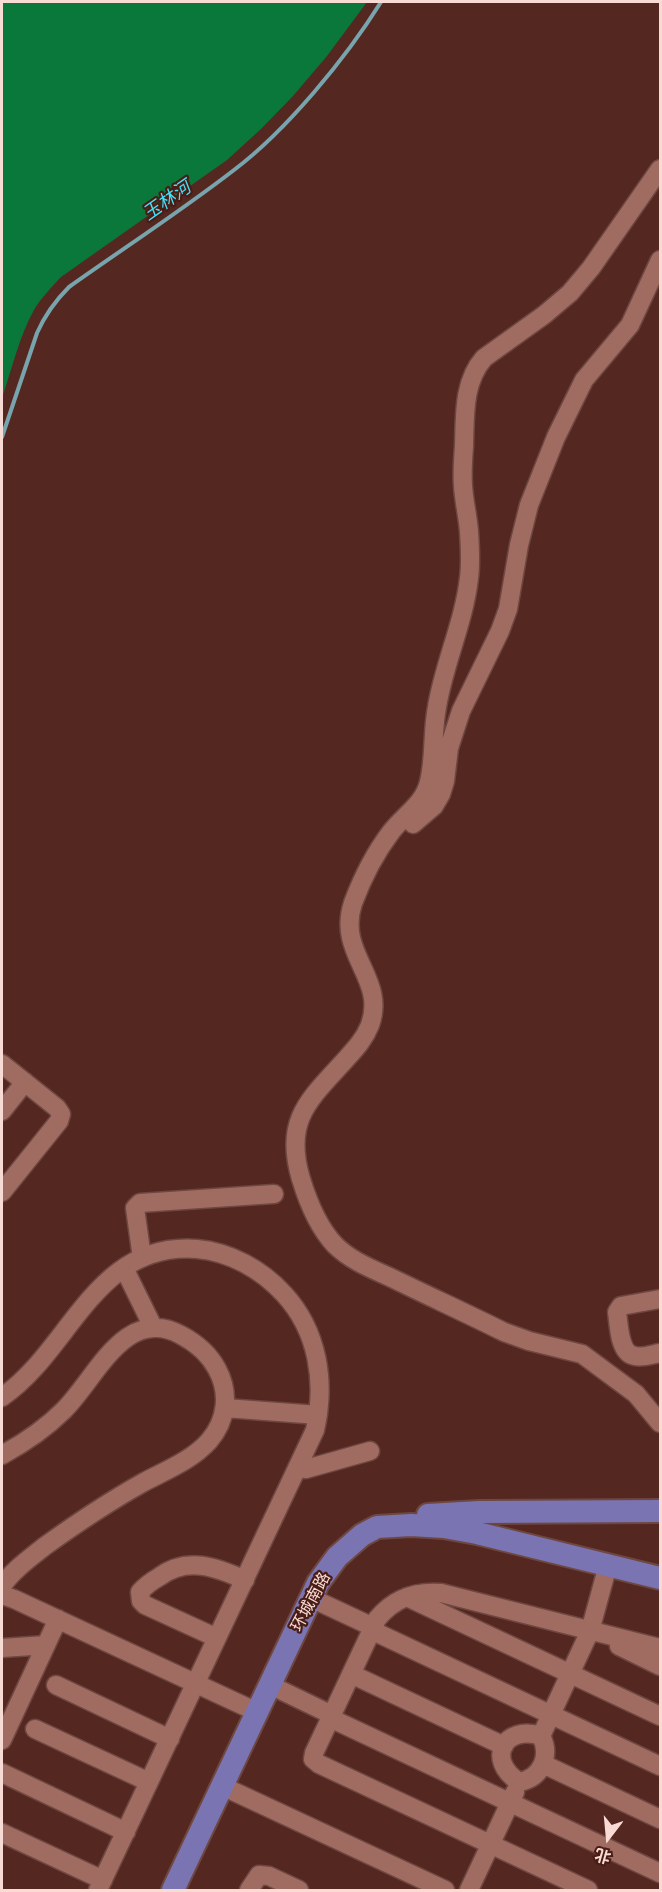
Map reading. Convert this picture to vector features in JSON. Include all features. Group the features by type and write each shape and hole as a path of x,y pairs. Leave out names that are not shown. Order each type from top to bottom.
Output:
{"main road":[{"path":"478,1522 660,1511"},
{"name":"环城南路","path":"179,1889 222,1786 318,1583 337,1557 362,1535 377,1527 428,1515 478,1522"},
{"path":"478,1522 608,1565 660,1578"}],"street":[{"path":"660,169 581,281 558,305 484,358 471,379 466,399 462,481 470,537 468,587 436,708 431,774 422,799 397,824 384,842 354,901 349,926 351,944 372,992 373,1009 369,1028 360,1045 308,1101 296,1131 297,1162 310,1206 334,1244 352,1258 504,1332 529,1341 582,1354 636,1394 660,1423"},
{"path":"384,842 396,839 434,806 441,795 446,781 449,748 459,718 508,609 525,519 550,451 584,380 630,325 660,260"},
{"path":"2,1064 57,1108 60,1117 2,1192"},
{"path":"2,1111 25,1082"},
{"path":"142,1258 135,1208 140,1203 273,1194"},
{"path":"2,1396 33,1370 93,1293 124,1268 142,1258 175,1249 219,1252 246,1264 273,1282 295,1308 311,1339 320,1378 315,1430 101,1885 2,1833"},
{"path":"124,1268 153,1327"},
{"path":"660,1299 621,1306 617,1312 622,1344 628,1353 635,1356 660,1353"},
{"path":"2,1455 25,1441 63,1412 113,1349 127,1337 144,1329 153,1327 171,1331 196,1345 210,1358 224,1386 225,1408 220,1423 213,1436 197,1452 79,1522 35,1554 2,1586"},
{"path":"225,1408 318,1415"},
{"path":"297,1468 306,1469 370,1451"},
{"path":"217,1638 145,1605 141,1601 140,1592 168,1570 186,1564 218,1569 245,1580"},
{"path":"541,1736 531,1732 520,1733 511,1737 504,1746 501,1756 503,1768 519,1782 528,1781 534,1777 543,1764 546,1750 541,1736 590,1632 608,1565"},
{"path":"588,1890 319,1764 313,1759 314,1753 372,1628 390,1605 419,1593 441,1593 660,1648"},
{"path":"2,1595 257,1712"},
{"path":"407,1597 660,1716"},
{"path":"311,1598 660,1766"},
{"path":"2,1736 58,1620"},
{"path":"590,1632 660,1666"},
{"path":"2,1648 46,1645"},
{"path":"351,1674 504,1746"},
{"path":"56,1686 170,1739"},
{"path":"270,1686 660,1873"},
{"path":"35,1729 149,1782"},
{"path":"543,1764 660,1819"},
{"path":"2,1773 126,1832"},
{"path":"469,1890 519,1782"},
{"path":"222,1786 445,1890"},
{"path":"249,1890 259,1875 269,1876 299,1890"}],"green space":[{"path":"2,2 367,2 327,56 293,96 227,160 61,277 40,301 29,320 2,398"}],"waterway":[{"name":"玉林河","path":"2,437 37,333 59,298 69,287 194,200 254,154 314,92 351,46 381,2"}]}
